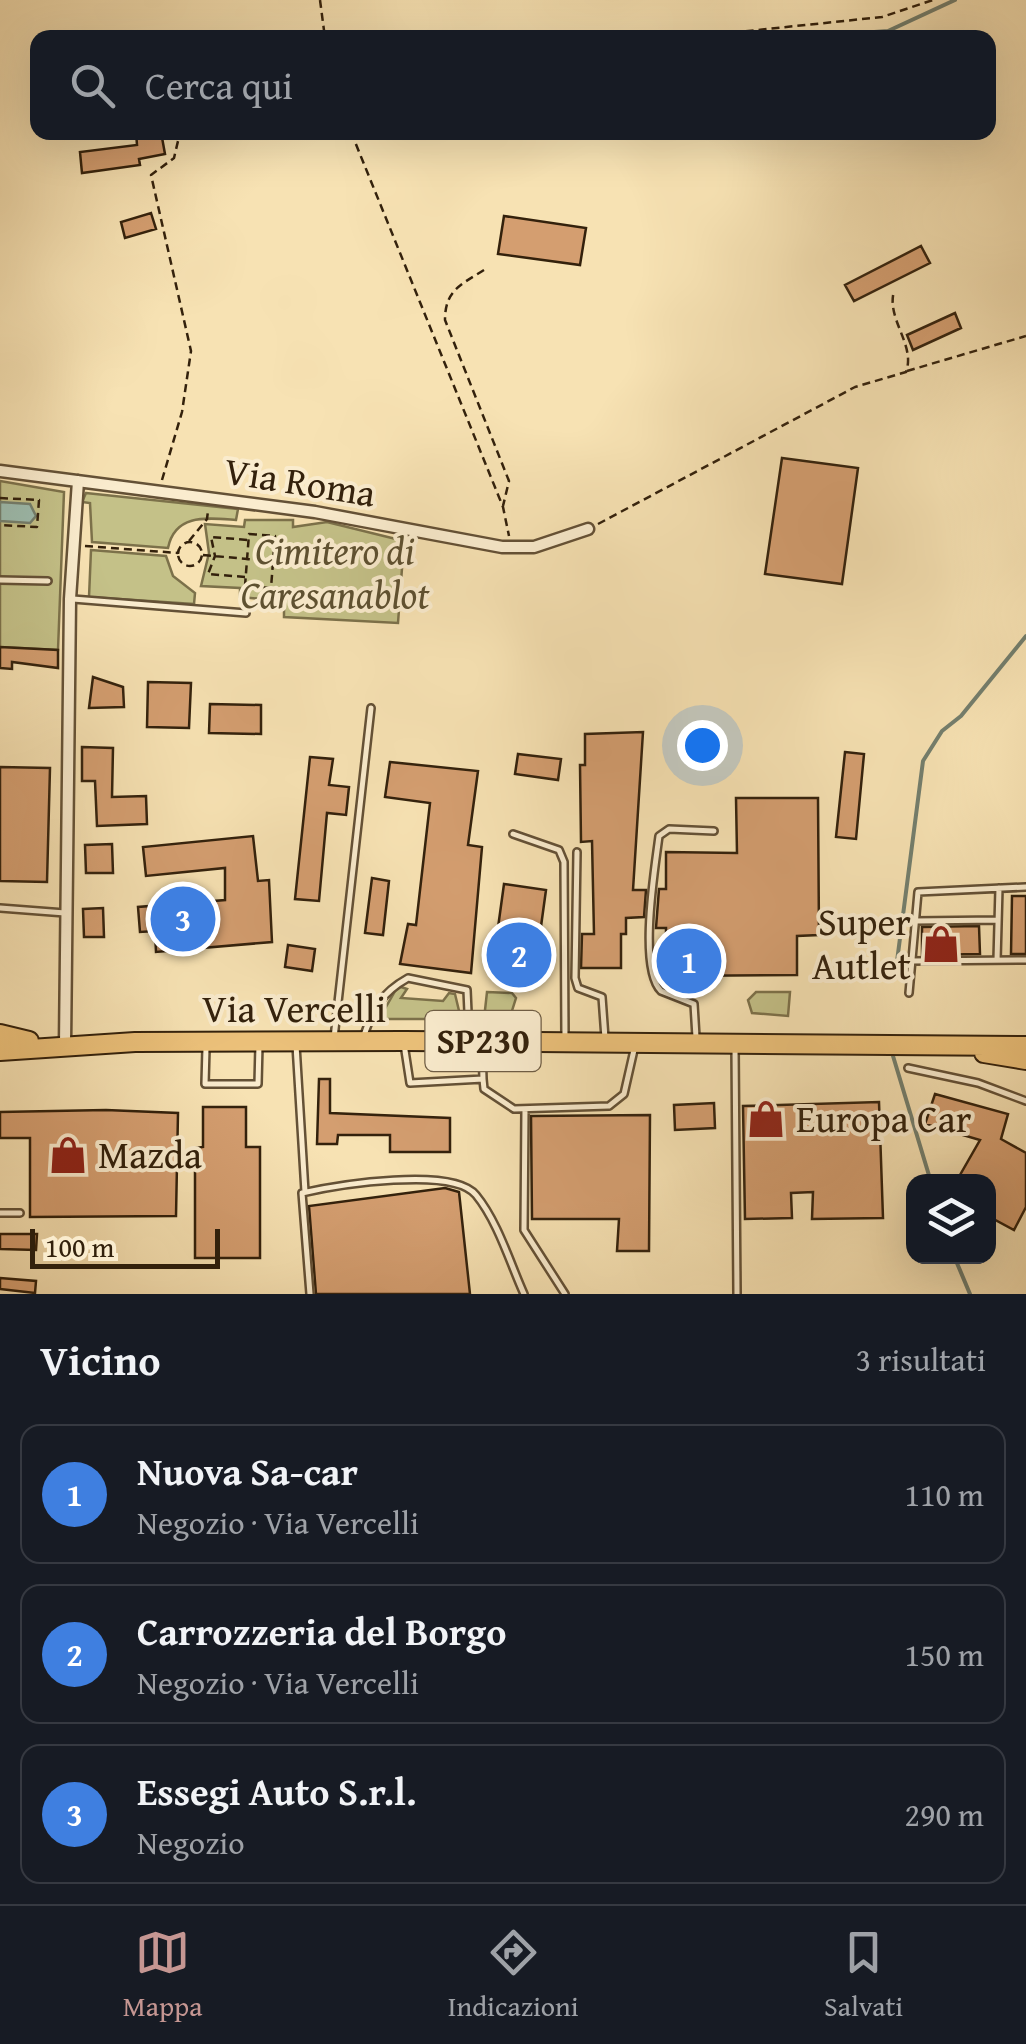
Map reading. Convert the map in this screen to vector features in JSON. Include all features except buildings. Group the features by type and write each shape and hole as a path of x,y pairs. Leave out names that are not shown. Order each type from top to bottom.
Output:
{"main road":[{"name":"Via Vercelli","path":"0,1034 57,1045"},
{"name":"Via Vercelli","path":"0,1050 57,1045 334,1041 734,1040 1026,1046"},
{"name":"Via Vercelli","path":"960,1046 1026,1060"}],"street":[{"name":"Via Roma","path":"0,471 315,512 465,542 512,547 534,547 588,530"},
{"path":"57,1045 65,913 70,599 78,481"}],"lane":[{"path":"0,580 48,580"},
{"path":"70,599 246,613"},
{"path":"334,1041 371,708"},
{"path":"696,1040 694,1004 661,991 652,974 654,874 659,836 669,829 714,831"},
{"path":"513,834 559,850 564,862 566,1041"},
{"path":"576,852 575,978 578,988 602,997 605,1040"},
{"path":"909,993 918,892 1026,886"},
{"path":"997,960 999,888"},
{"path":"0,908 65,913"},
{"path":"915,921 998,920"},
{"path":"911,962 1026,960"},
{"path":"362,1041 374,1008 386,990 408,978 467,990 484,1089 514,1109 525,1109 608,1106 624,1094 636,1041"},
{"path":"734,1040 737,1294"},
{"path":"404,1041 410,1083 484,1078"},
{"path":"206,1042 205,1084 258,1084 260,1042"},
{"path":"296,1042 305,1192"},
{"path":"908,1068 978,1083 1026,1101"},
{"path":"525,1109 524,1230 565,1294"},
{"path":"310,1294 300,1196 305,1192 435,1178 460,1183 478,1197 524,1294"},
{"path":"0,1213 20,1213"}],"path":[{"path":"320,0 324,30"},
{"path":"758,30 882,17 933,0"},
{"path":"354,140 502,507 512,547"},
{"path":"159,492 182,412 191,351 151,175 174,158 178,141"},
{"path":"484,270 453,289 445,303 445,320 509,481 502,507"},
{"path":"894,292 891,303 910,361 906,372"},
{"path":"588,530 855,388 1026,336"},
{"path":"0,498 39,500 37,528 0,526"},
{"path":"178,553 189,542 193,530 207,520 208,506"},
{"path":"250,534 275,536 271,588 246,586 249,540 250,534"},
{"path":"246,577 208,574 215,556 212,537 249,540"},
{"path":"189,542 198,544 202,555"},
{"path":"74,545 178,553 188,566 196,564 202,555"},
{"path":"202,555 273,561"}],"green space":[{"path":"0,481 64,492 58,650 0,647"},
{"path":"86,493 238,509 236,520 185,523 168,548 92,542 90,503 82,502"},
{"name":"Cimitero di Caresanablot","path":"245,520 293,520 293,527 327,522 404,541 398,623 284,617 284,607 264,604 263,599 240,597 240,588 201,586 209,553 205,524 244,527"},
{"path":"91,550 166,556 173,576 195,593 194,604 89,597"},
{"path":"398,986 407,989 401,998 443,1001 449,993 455,994 460,1015 457,1019 379,1019"},
{"path":"487,992 512,993 516,998 511,1014 522,1016 484,1019"},
{"path":"756,992 790,992 788,1016 752,1013 748,1000"}],"shaded area":[{"path":"0,502 30,504 36,516 30,523 0,521"}],"waterway":[{"path":"890,30 955,0"},
{"path":"896,969 923,761 942,731 961,716 1026,636"},
{"path":"893,1056 929,1174"},
{"path":"957,1264 970,1294"}],"place":[{"name":"Essegi Auto S.r.l.","path":"183,919"},
{"name":"Super Autlet","path":"941,944"},
{"name":"Carrozzeria del Borgo","path":"519,955"},
{"name":"Nuova Sa-car","path":"689,961"},
{"name":"Europa Car","path":"766,1119"},
{"name":"Mazda","path":"68,1155"}]}
